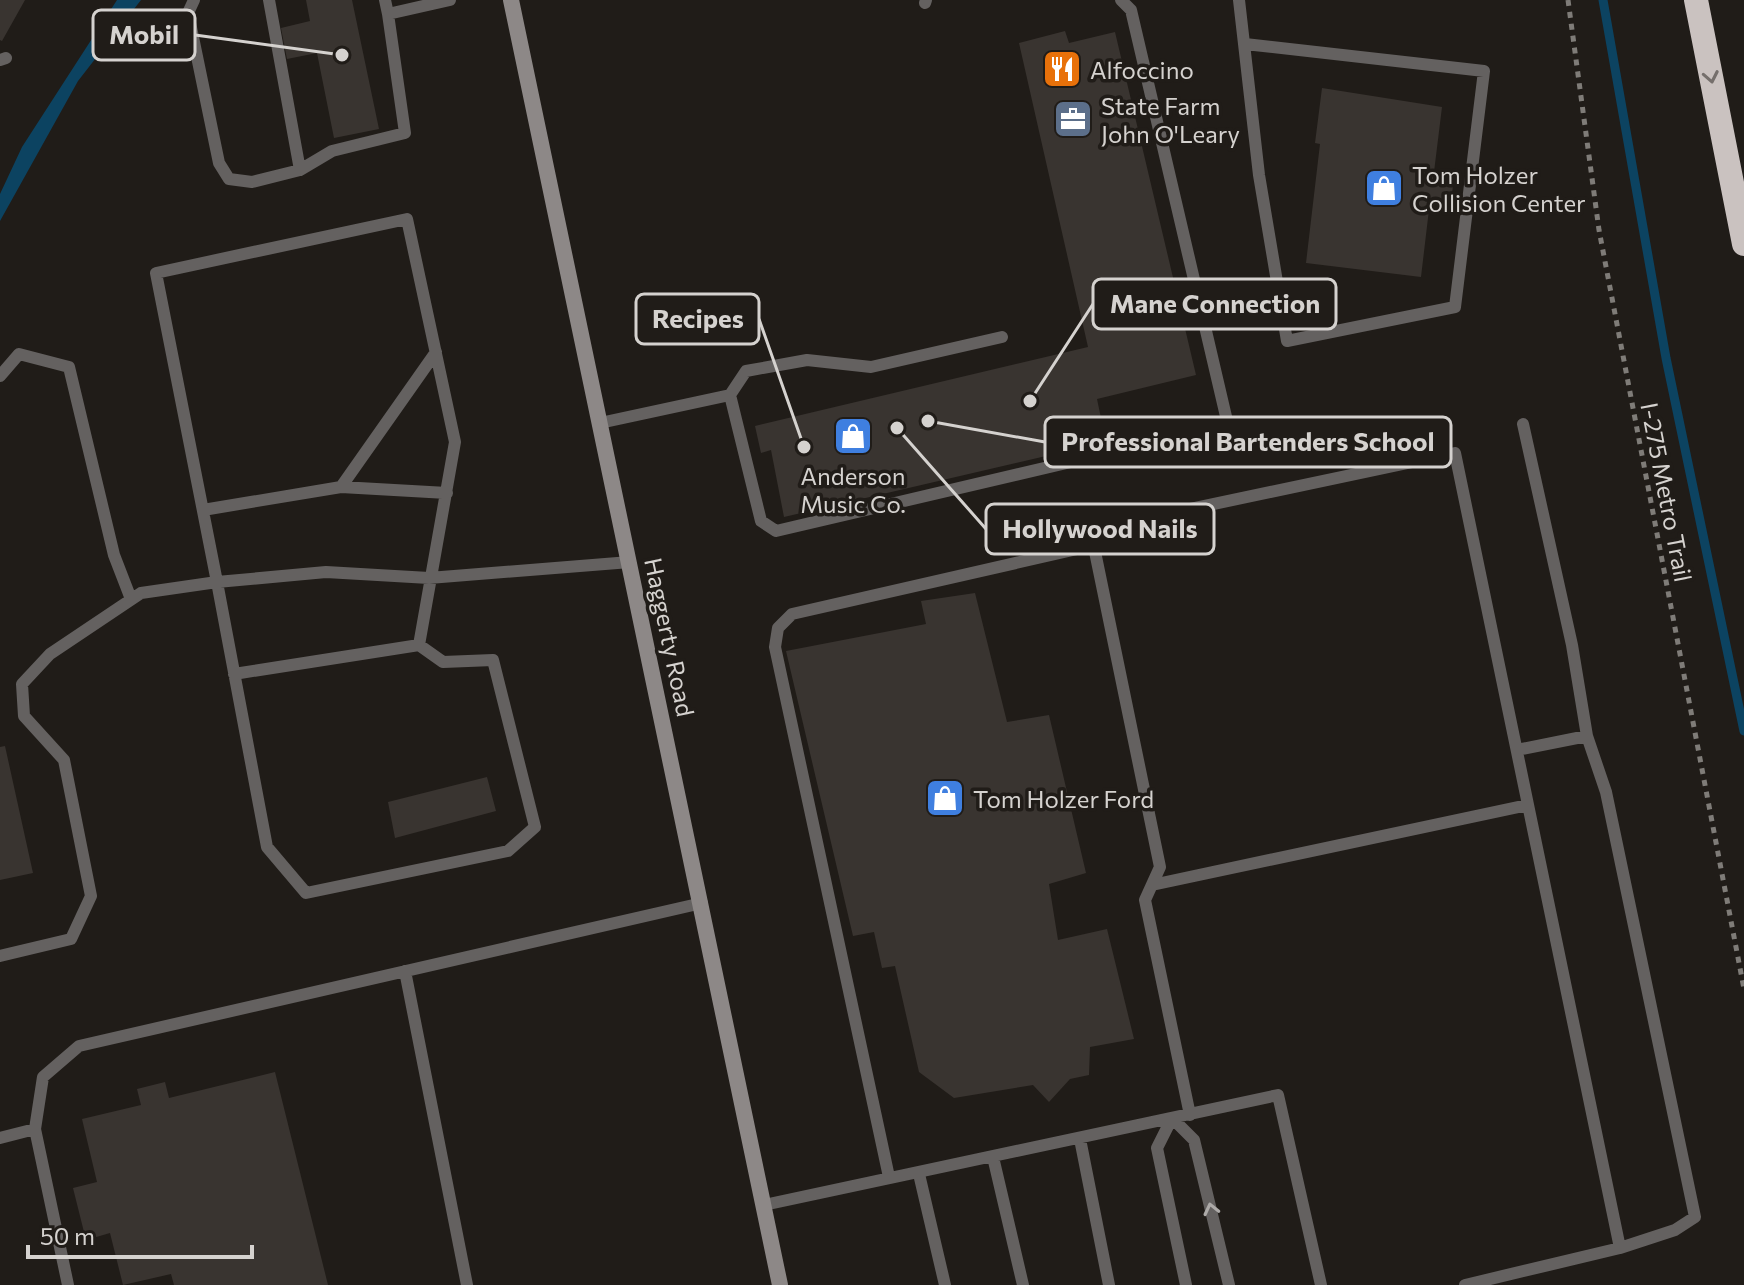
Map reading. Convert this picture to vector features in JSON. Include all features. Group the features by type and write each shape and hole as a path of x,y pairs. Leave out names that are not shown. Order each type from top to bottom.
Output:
{"highway":[{"path":"1696,0 1744,244"}],"street":[{"name":"Haggerty Road","path":"511,0 780,1285"}],"lane":[{"path":"194,0 188,13 219,163 229,179 252,182 300,170 332,151 405,133 385,0"},
{"path":"269,0 300,170"},
{"path":"388,14 450,0"},
{"path":"730,395 761,521 776,531 1228,425 1131,10 1121,0"},
{"path":"1239,0 1259,175 1287,341 1455,307 1484,71 1245,44"},
{"path":"234,674 419,645 443,662 493,660 535,827 508,851 306,893 267,847 156,273 407,219 455,442 419,645"},
{"path":"600,423 730,395 746,371 768,366 807,360 871,367 1002,337"},
{"path":"341,487 436,352"},
{"path":"0,376 19,354 69,367 114,555 131,599"},
{"path":"1465,1285 1620,1248 1675,1230 1695,1217 1606,792 1587,736 1572,645 1523,424"},
{"path":"889,1177 775,647 778,628 792,614 1086,547 1119,524 1455,453 1620,1248"},
{"path":"203,510 341,487 447,493"},
{"path":"1093,542 1160,867 1145,900 1190,1115"},
{"path":"0,956 71,939 91,896 64,760 24,716 22,684 50,654 131,599 141,593 217,582 326,572 429,578 630,562"},
{"path":"1517,750 1587,736"},
{"path":"1152,885 1528,805"},
{"path":"68,1285 35,1129 43,1077 79,1046 702,903"},
{"path":"405,971 467,1285"},
{"path":"764,1205 1278,1095 1321,1285"},
{"path":"1172,1118 1157,1148 1186,1285"},
{"path":"1172,1118 1194,1140 1229,1285"},
{"path":"0,1138 35,1129"},
{"path":"1080,1139 1109,1285"},
{"path":"993,1157 1023,1285"},
{"path":"919,1174 945,1285"}],"path":[{"name":"I-275 Metro Trail","path":"1568,0 1599,230 1744,989"}],"water":[{"path":"117,0 141,0 78,81 0,221 0,194 22,147"}],"building":[{"path":"0,0 25,0 2,41 0,40"},
{"path":"306,0 352,0 379,129 334,138 317,53 287,59 281,28 310,21"},
{"path":"1065,31 1069,43 1115,32 1196,375 1097,399 1106,442 784,517 771,450 761,453 755,426 1088,347 1019,43"},
{"name":"Tom Holzer Collision Center","path":"1322,88 1442,107 1434,172 1454,175 1451,204 1430,201 1421,277 1306,263 1320,144 1315,143"},
{"name":"Tom Holzer Ford","path":"975,593 1007,722 1049,715 1086,873 1049,884 1058,940 1107,929 1134,1039 1090,1047 1089,1075 1070,1079 1049,1102 1033,1085 954,1098 919,1072 895,966 882,968 874,932 853,936 786,651 926,624 921,601"},
{"path":"5,746 33,873 0,880 0,747"},
{"path":"487,777 496,811 395,838 388,802"},
{"path":"275,1072 328,1285 174,1285 171,1274 123,1285 110,1233 86,1240 73,1188 97,1182 82,1119 141,1105 137,1089 165,1082 169,1098"}],"waterway":[{"path":"1603,0 1666,358 1744,731"}],"place":[{"name":"Mobil","path":"342,55"},
{"name":"Alfoccino","path":"1062,69"},
{"name":"State Farm John O'Leary","path":"1073,119"},
{"name":"Tom Holzer Collision Center","path":"1384,188"},
{"name":"Mane Connection","path":"1030,401"},
{"name":"Professional Bartenders School","path":"928,421"},
{"name":"Hollywood Nails","path":"897,428"},
{"name":"Anderson Music Co.","path":"853,436"},
{"name":"Recipes","path":"804,447"},
{"name":"Tom Holzer Ford","path":"945,798"}]}
